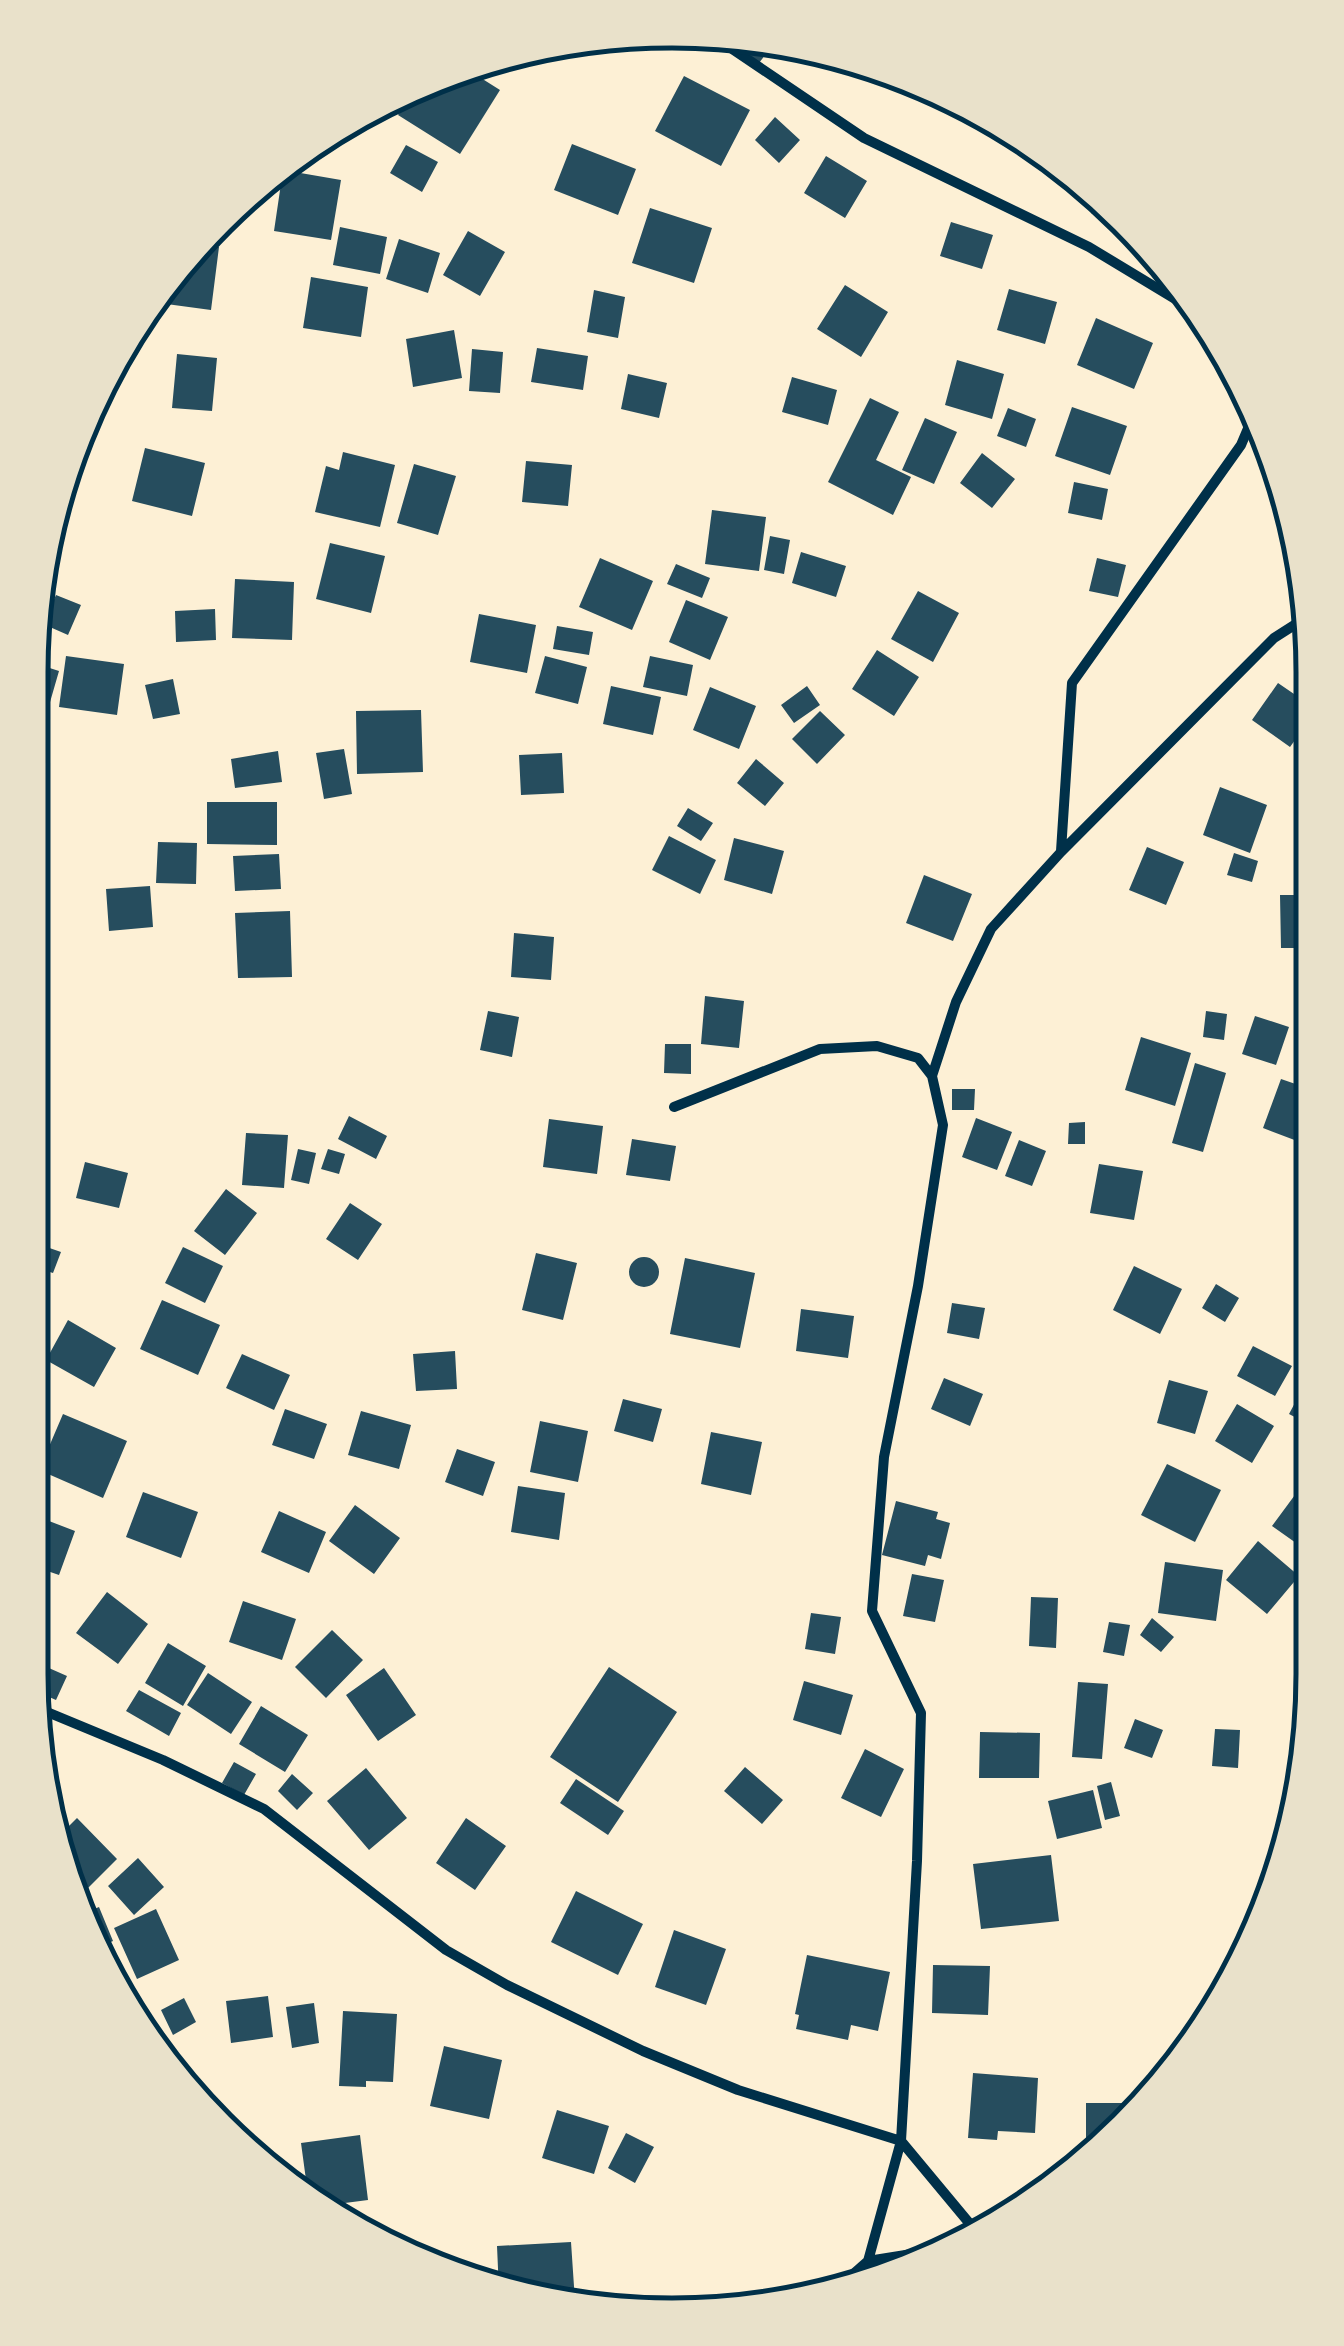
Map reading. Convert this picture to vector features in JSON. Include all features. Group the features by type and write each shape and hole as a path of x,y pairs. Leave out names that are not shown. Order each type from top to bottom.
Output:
{"street":[{"path":"736,51 864,138 1089,247 1170,296"},
{"path":"1061,852 1072,683 1248,430"},
{"path":"932,1076 956,1002 992,929 1061,852 1274,638 1294,625"},
{"path":"674,1107 820,1049 876,1046 918,1058 932,1076 943,1126 918,1286 884,1457 872,1611 921,1712 901,2141 868,2261"},
{"path":"49,1712 264,1808 446,1950 507,1985 643,2051 738,2090 901,2141 969,2223"},
{"path":"858,2270 868,2261 896,2257"}],"building":[{"path":"746,52 765,55 759,63"},
{"path":"684,76 750,110 721,166 655,131"},
{"path":"481,78 500,90 460,154 398,115 402,109 433,95"},
{"path":"775,117 800,140 779,163 755,140"},
{"path":"572,144 636,169 618,215 554,190"},
{"path":"406,145 438,162 422,192 390,173"},
{"path":"826,156 867,181 845,218 804,193"},
{"path":"298,173 341,180 331,240 274,231 281,186 292,177"},
{"path":"650,208 712,228 694,283 632,263"},
{"path":"951,222 993,235 982,269 940,256"},
{"path":"340,227 387,237 380,274 333,265"},
{"path":"468,231 505,252 480,296 443,275"},
{"path":"399,239 440,253 428,293 386,279"},
{"path":"215,247 219,247 211,310 168,304 202,260"},
{"path":"311,277 368,287 361,337 303,328"},
{"path":"845,285 888,312 861,357 817,329"},
{"path":"1009,289 1057,302 1045,344 997,330"},
{"path":"594,290 625,297 618,338 587,332"},
{"path":"1096,318 1153,343 1134,389 1077,365"},
{"path":"454,330 462,378 413,387 406,339"},
{"path":"537,348 588,356 583,390 531,382"},
{"path":"472,349 503,352 500,393 469,391"},
{"path":"177,354 217,358 212,411 172,408"},
{"path":"957,360 1004,374 992,419 945,405"},
{"path":"628,374 667,383 659,418 621,409"},
{"path":"792,377 837,390 828,425 782,412"},
{"path":"870,398 899,412 876,460 911,477 893,515 828,482"},
{"path":"1072,407 1127,426 1110,475 1055,456"},
{"path":"1008,408 1036,419 1026,447 997,436"},
{"path":"925,418 957,432 934,484 902,470"},
{"path":"145,448 205,463 192,516 132,501"},
{"path":"343,452 395,465 380,527 315,512 326,466 339,470"},
{"path":"982,453 1015,479 992,508 960,483"},
{"path":"526,461 572,465 568,506 522,502"},
{"path":"414,464 456,476 438,535 397,523"},
{"path":"1074,482 1108,489 1102,520 1068,513"},
{"path":"712,510 766,517 759,571 705,564"},
{"path":"770,536 790,540 784,574 764,570"},
{"path":"330,543 385,556 371,613 316,599"},
{"path":"801,552 846,566 836,597 792,583"},
{"path":"600,558 653,581 632,630 579,607"},
{"path":"1097,558 1126,565 1118,597 1089,591"},
{"path":"676,564 710,578 702,598 667,584"},
{"path":"235,579 294,582 292,640 232,638"},
{"path":"918,591 959,613 933,662 891,639"},
{"path":"56,595 81,605 68,635 49,627"},
{"path":"686,600 728,617 710,660 669,642"},
{"path":"215,609 216,640 176,642 175,611"},
{"path":"479,614 536,625 527,673 470,662"},
{"path":"557,626 593,632 589,655 553,649"},
{"path":"877,650 919,677 894,716 852,689"},
{"path":"66,656 124,664 117,715 59,707"},
{"path":"545,656 587,667 578,704 535,693"},
{"path":"650,656 693,665 687,696 643,687"},
{"path":"48,667 59,671 48,709"},
{"path":"173,679 180,714 153,719 145,685"},
{"path":"1278,683 1296,695 1296,739 1290,747 1252,720"},
{"path":"611,686 661,697 653,735 603,724"},
{"path":"807,686 820,705 794,723 781,705"},
{"path":"710,687 756,706 739,749 693,730"},
{"path":"421,710 423,772 357,774 356,711"},
{"path":"820,711 845,735 817,764 792,739"},
{"path":"344,749 352,794 324,799 316,753"},
{"path":"278,751 282,782 235,788 231,759"},
{"path":"562,753 564,793 521,795 519,755"},
{"path":"756,759 784,783 765,806 737,783"},
{"path":"1220,787 1267,805 1250,853 1203,835"},
{"path":"207,802 277,802 277,845 207,844"},
{"path":"688,808 713,823 701,841 677,826"},
{"path":"669,836 716,860 700,894 652,870"},
{"path":"734,838 784,851 772,894 724,880"},
{"path":"158,842 197,843 196,884 156,883"},
{"path":"1147,847 1184,862 1166,905 1129,890"},
{"path":"1234,853 1258,861 1252,882 1227,875"},
{"path":"279,854 281,889 235,891 233,856"},
{"path":"924,875 972,894 953,941 906,923"},
{"path":"150,886 153,927 109,931 106,889"},
{"path":"1280,895 1296,895 1296,948 1281,948"},
{"path":"290,911 292,977 238,978 235,913"},
{"path":"514,933 554,937 551,980 511,977"},
{"path":"705,996 744,1001 739,1048 701,1044"},
{"path":"488,1011 519,1017 512,1057 480,1050"},
{"path":"1206,1011 1227,1014 1224,1040 1203,1037"},
{"path":"1255,1016 1289,1027 1276,1065 1242,1054"},
{"path":"1141,1037 1191,1053 1175,1106 1125,1090"},
{"path":"665,1044 691,1044 691,1074 664,1073"},
{"path":"1195,1063 1226,1073 1203,1152 1172,1143"},
{"path":"1281,1079 1296,1084 1296,1141 1263,1128"},
{"path":"952,1089 975,1089 974,1110 952,1110"},
{"path":"349,1116 387,1136 376,1159 338,1139"},
{"path":"976,1118 1012,1132 997,1170 962,1157"},
{"path":"549,1119 603,1126 597,1174 543,1167"},
{"path":"1085,1122 1085,1144 1068,1144 1069,1123"},
{"path":"246,1133 288,1135 284,1188 242,1185"},
{"path":"632,1139 676,1146 670,1181 626,1175"},
{"path":"1019,1140 1046,1151 1032,1186 1005,1176"},
{"path":"298,1149 316,1153 309,1184 291,1180"},
{"path":"328,1149 345,1154 339,1174 321,1169"},
{"path":"85,1162 128,1173 119,1208 76,1198"},
{"path":"1099,1164 1143,1171 1134,1220 1090,1213"},
{"path":"226,1189 257,1213 225,1255 194,1231"},
{"path":"350,1203 382,1224 358,1260 326,1239"},
{"path":"183,1247 223,1266 205,1303 165,1283"},
{"path":"48,1248 61,1252 53,1273 48,1271"},
{"path":"536,1253 577,1263 563,1320 522,1310"},
{"path":"644,1257 654,1262 659,1272 654,1282 644,1287 634,1282 629,1272 634,1262"},
{"path":"685,1258 755,1273 740,1348 670,1334"},
{"path":"1134,1266 1182,1289 1160,1334 1113,1310"},
{"path":"1216,1284 1239,1298 1225,1322 1202,1308"},
{"path":"162,1300 220,1325 198,1375 140,1349"},
{"path":"952,1303 985,1308 979,1339 947,1333"},
{"path":"801,1309 854,1316 848,1358 796,1351"},
{"path":"68,1320 116,1348 94,1387 48,1361"},
{"path":"1253,1346 1292,1366 1275,1396 1237,1376"},
{"path":"455,1351 457,1389 416,1391 413,1354"},
{"path":"242,1354 290,1375 274,1410 226,1388"},
{"path":"944,1378 983,1394 970,1426 931,1409"},
{"path":"1169,1380 1208,1391 1195,1434 1157,1423"},
{"path":"623,1399 662,1409 653,1442 614,1431"},
{"path":"1237,1404 1274,1426 1252,1463 1215,1441"},
{"path":"285,1409 327,1424 314,1459 272,1445"},
{"path":"361,1411 411,1425 399,1469 348,1455"},
{"path":"63,1414 127,1441 103,1498 48,1474 48,1449"},
{"path":"540,1421 588,1431 578,1482 530,1472"},
{"path":"711,1432 762,1442 751,1495 701,1484"},
{"path":"457,1449 495,1462 483,1496 445,1482"},
{"path":"1167,1464 1221,1490 1195,1542 1141,1515"},
{"path":"518,1486 565,1493 559,1540 511,1532"},
{"path":"143,1492 198,1512 181,1558 126,1537"},
{"path":"1296,1493 1296,1543 1272,1526"},
{"path":"896,1501 938,1512 936,1519 950,1523 941,1559 928,1555 925,1566 882,1555"},
{"path":"355,1505 400,1538 374,1574 329,1541"},
{"path":"279,1511 326,1532 309,1573 261,1552"},
{"path":"48,1521 75,1531 59,1575 48,1571"},
{"path":"1258,1541 1296,1573 1296,1580 1267,1614 1226,1580"},
{"path":"1165,1562 1223,1570 1216,1621 1158,1613"},
{"path":"912,1574 944,1580 935,1622 903,1616"},
{"path":"107,1592 148,1624 118,1664 76,1633"},
{"path":"1031,1597 1058,1598 1056,1648 1029,1646"},
{"path":"243,1601 296,1619 282,1660 229,1642"},
{"path":"811,1613 841,1617 835,1654 805,1649"},
{"path":"1152,1618 1174,1637 1161,1652 1140,1635"},
{"path":"1109,1622 1130,1625 1124,1656 1103,1652"},
{"path":"332,1630 363,1660 326,1698 295,1667"},
{"path":"168,1643 206,1666 183,1706 145,1683"},
{"path":"609,1667 677,1712 618,1802 550,1757"},
{"path":"48,1668 67,1676 56,1700 49,1697"},
{"path":"384,1668 416,1715 378,1741 346,1695"},
{"path":"208,1673 252,1702 231,1734 187,1705"},
{"path":"804,1681 853,1695 841,1735 793,1720"},
{"path":"1078,1682 1108,1684 1102,1759 1072,1757"},
{"path":"139,1690 181,1713 169,1736 126,1711"},
{"path":"261,1706 308,1735 285,1772 239,1744"},
{"path":"1135,1719 1163,1730 1152,1758 1124,1748"},
{"path":"1215,1729 1240,1730 1238,1768 1212,1766"},
{"path":"980,1732 1040,1733 1039,1778 979,1778"},
{"path":"865,1749 904,1769 881,1817 841,1798"},
{"path":"234,1762 256,1774 244,1795 222,1783"},
{"path":"745,1767 783,1800 762,1824 724,1791"},
{"path":"366,1768 407,1818 369,1850 327,1801"},
{"path":"292,1774 313,1793 297,1810 278,1791"},
{"path":"576,1779 624,1811 608,1835 560,1803"},
{"path":"1111,1782 1120,1816 1105,1820 1097,1786"},
{"path":"1093,1790 1102,1828 1057,1839 1048,1801"},
{"path":"77,1818 117,1859 86,1890 81,1875 67,1828"},
{"path":"466,1818 506,1846 475,1890 436,1863"},
{"path":"1051,1855 1059,1921 981,1929 973,1864"},
{"path":"138,1858 164,1887 134,1915 108,1886"},
{"path":"576,1891 643,1924 618,1975 551,1942"},
{"path":"99,1907 113,1941 109,1943 94,1909"},
{"path":"156,1909 179,1960 137,1979 114,1928"},
{"path":"674,1930 726,1949 706,2005 655,1987"},
{"path":"807,1955 890,1972 878,2031 851,2025 848,2040 796,2029 799,2015 795,2014"},
{"path":"933,1965 990,1966 988,2015 932,2013"},
{"path":"268,1996 273,2037 231,2043 226,2001"},
{"path":"184,1998 196,2022 173,2035 161,2010"},
{"path":"314,2003 319,2043 292,2048 286,2007"},
{"path":"343,2011 397,2014 393,2082 339,2086"},
{"path":"444,2046 502,2060 489,2119 430,2106"},
{"path":"973,2073 1038,2078 1035,2133 998,2131 997,2140 968,2138"},
{"path":"1086,2103 1126,2103 1114,2116 1086,2142"},
{"path":"557,2110 609,2126 594,2174 542,2158"},
{"path":"626,2133 654,2147 635,2183 608,2168"},
{"path":"360,2135 368,2200 342,2203 306,2179 301,2143"},
{"path":"571,2242 574,2291 498,2273 497,2246"}]}
